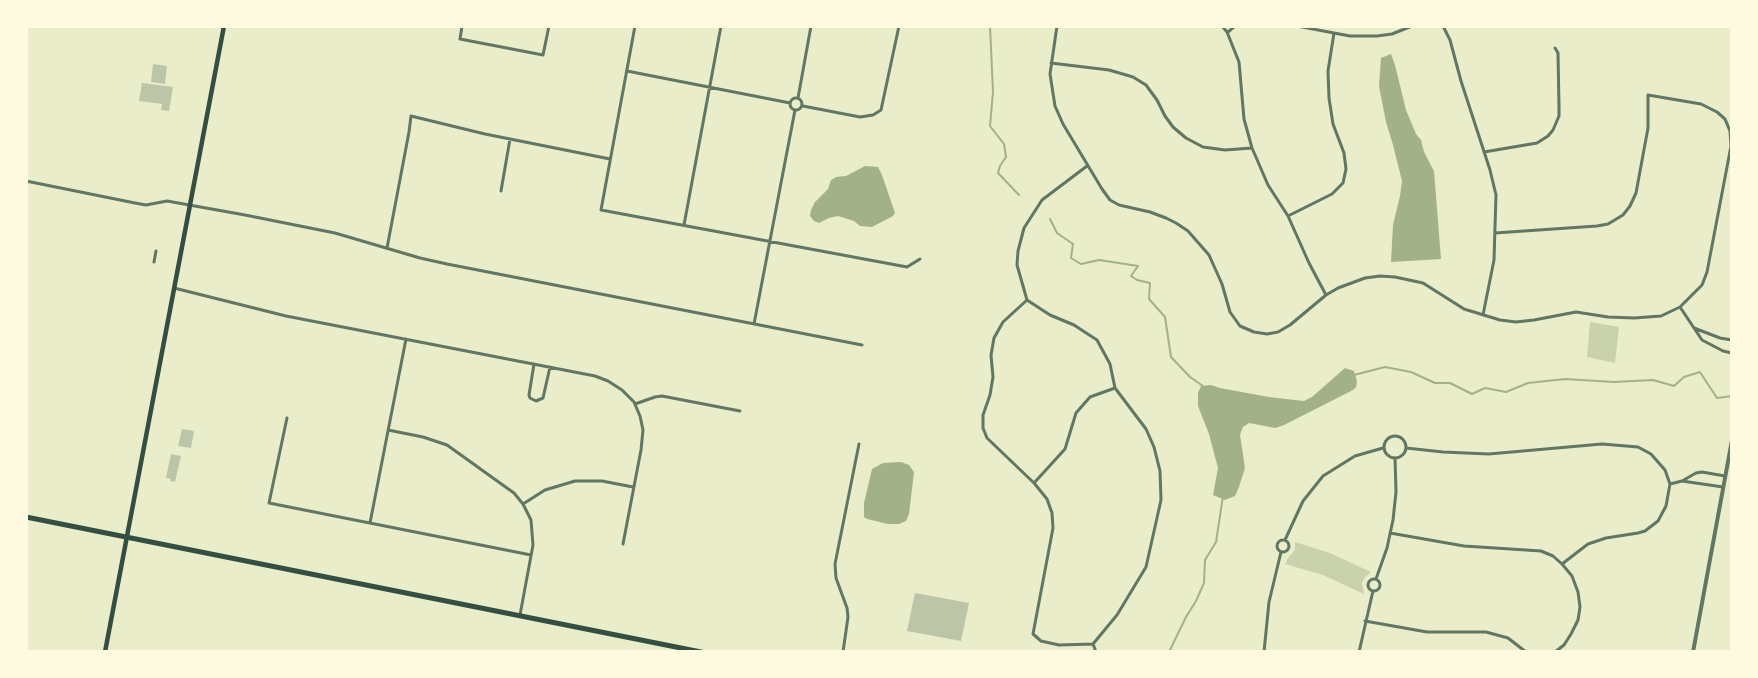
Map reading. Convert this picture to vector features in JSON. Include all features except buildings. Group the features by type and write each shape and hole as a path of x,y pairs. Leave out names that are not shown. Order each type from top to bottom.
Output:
{"main road":[{"path":"104,652 224,26"},
{"path":"26,517 701,652"}],"street":[{"path":"462,26 460,39 543,55 549,26"},
{"path":"635,26 600,210 907,267 920,259"},
{"path":"684,225 721,26"},
{"path":"798,98 811,26"},
{"path":"795,110 803,106 860,116 873,115 881,110 899,26"},
{"path":"1057,26 1050,80 1055,106 1087,166 1110,200 1119,205 1150,212 1166,218 1176,223 1196,239 1209,255 1216,268 1230,312 1240,326 1254,332 1267,334 1278,332 1298,319 1326,295 1344,285 1365,278 1395,276 1423,283 1464,308 1500,320 1516,322 1576,312 1608,317 1662,316 1680,307 1702,285 1707,272 1731,146 1730,131 1725,119 1701,104 1648,95 1648,128 1636,193 1630,206 1617,220 1597,226 1495,233"},
{"path":"1222,26 1228,32 1239,62 1244,119 1252,148 1268,184 1288,216 1326,295"},
{"path":"1228,32 1235,26"},
{"path":"1297,26 1350,36 1392,34 1412,26"},
{"path":"1443,26 1450,40 1496,195 1492,274 1483,315"},
{"path":"1288,216 1332,194 1343,183 1346,169 1344,153 1334,124 1329,98 1328,71 1334,33"},
{"path":"1484,152 1537,144 1553,130 1559,116 1558,53 1555,48"},
{"path":"1051,63 1109,70 1133,77 1146,85 1172,127 1186,138 1203,147 1225,150 1252,148"},
{"path":"627,71 790,103"},
{"path":"790,103 793,98 798,98 802,100 803,106"},
{"path":"790,103 791,108 795,110"},
{"path":"754,324 795,110"},
{"path":"387,248 411,116 510,139 610,158"},
{"path":"501,191 510,139"},
{"path":"1027,300 1003,322 994,338 991,355 993,377 990,395 983,415 983,428 987,438 1034,483 1047,499 1052,513 1053,528 1033,634 1042,641 1059,645 1093,644 1117,615 1146,566 1161,500 1160,471 1154,447 1146,429 1115,388 1110,364 1097,340 1074,325 1050,315 1027,300 1017,265 1018,251 1024,228 1042,200 1087,166"},
{"path":"26,181 142,204 167,201 328,232 447,264 862,345"},
{"path":"154,262 156,251"},
{"path":"174,288 198,292 267,312 596,376 608,380 628,395 635,404 643,430 623,544"},
{"path":"1680,307 1702,340 1723,351 1732,353"},
{"path":"1694,327 1720,338 1732,340"},
{"path":"370,523 406,340"},
{"path":"534,364 529,391 530,398 536,401 543,398 550,367"},
{"path":"1034,483 1065,449 1076,413 1090,397 1115,388"},
{"path":"635,404 662,396 740,411"},
{"path":"287,418 270,503 531,555"},
{"path":"388,430 423,437 447,445 500,483 523,504 528,512 532,528 533,545 520,616"},
{"path":"1394,435 1404,440 1406,448 1402,456 1395,458 1386,454 1383,448 1385,440 1394,435"},
{"path":"1693,652 1732,440"},
{"path":"843,652 848,617 847,608 836,578 835,564 859,444"},
{"path":"1406,448 1489,454 1602,444 1631,446 1643,450 1657,460 1665,470 1670,484 1669,496 1662,514 1651,526 1638,533 1606,538 1588,544 1562,564"},
{"path":"1285,540 1303,501 1323,476 1355,456 1383,448"},
{"path":"1376,579 1390,533 1395,505 1395,458"},
{"path":"1670,484 1702,472 1725,476"},
{"path":"523,504 545,490 575,481 602,481 633,487"},
{"path":"1682,481 1723,487"},
{"path":"1390,533 1464,546 1541,551 1553,556 1572,576 1578,592 1580,607 1578,620 1571,634 1564,646 1555,652"},
{"path":"1281,552 1277,549 1277,543 1280,540 1285,540"},
{"path":"1281,552 1285,552 1289,548 1285,540"},
{"path":"1264,652 1269,602 1281,552"},
{"path":"1372,592 1378,591 1381,587 1380,582 1376,579"},
{"path":"1359,652 1372,592 1369,589 1369,582 1376,579"},
{"path":"1365,622 1427,632 1486,632 1508,638 1526,652"},
{"path":"1093,644 1096,652"}],"shaded area":[{"path":"1391,54 1406,110 1434,171 1441,259 1391,262 1393,225 1402,181 1386,122 1379,86 1381,58"},
{"path":"865,166 878,167 895,213 893,216 872,227 860,226 854,221 838,216 819,223 814,221 810,216 811,210 815,202 828,189 831,180 836,177 846,176"},
{"path":"1590,322 1619,327 1615,363 1587,357"},
{"path":"1345,368 1354,371 1357,381 1356,387 1353,390 1284,425 1275,428 1249,423 1243,427 1240,435 1245,468 1239,487 1235,496 1225,500 1213,495 1218,468 1209,434 1198,406 1198,393 1201,386 1211,385 1269,397 1304,401 1312,397"},
{"path":"901,462 909,465 914,472 909,514 906,521 899,524 888,524 867,519 864,517 864,503 872,469 883,463"},
{"path":"1295,542 1330,553 1371,572 1362,583 1364,594 1323,575 1285,564 1295,550"}],"waterway":[{"path":"990,26 993,92 990,126 1004,144 1006,157 998,173 1019,195"},
{"path":"1050,219 1057,233 1073,244 1071,258 1081,264 1099,260 1138,266 1131,276 1137,280 1150,283 1149,299 1165,317 1171,357 1190,377 1203,386"},
{"path":"1354,375 1385,367 1411,372 1435,383 1450,383 1472,394 1485,388 1506,392 1528,383 1565,379 1614,382 1653,380 1674,386 1684,377 1700,372 1717,398 1732,396"},
{"path":"1169,652 1204,583 1205,560 1216,542 1223,496"}]}
